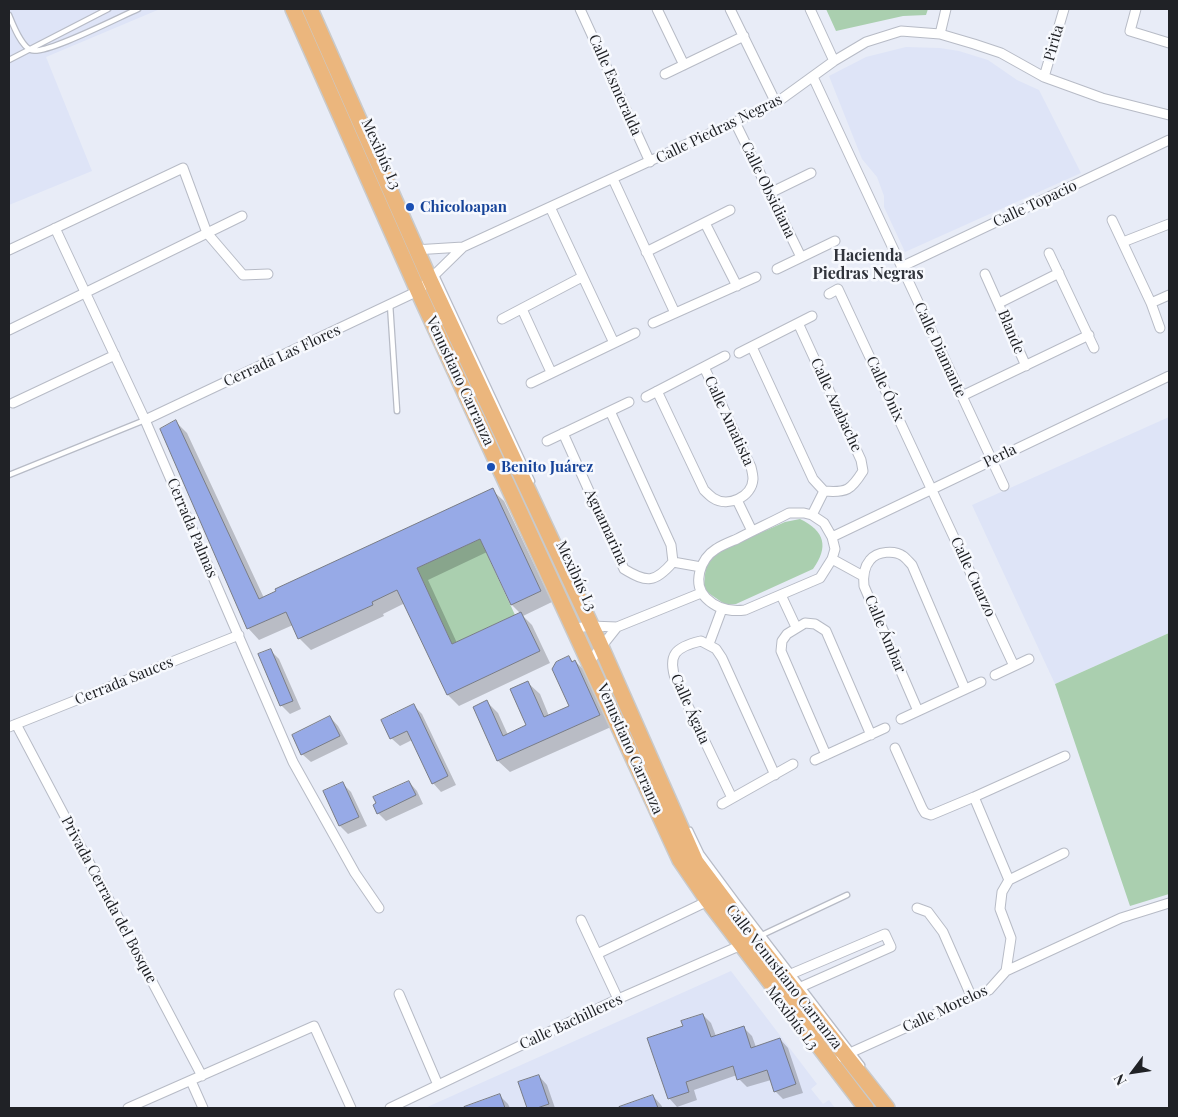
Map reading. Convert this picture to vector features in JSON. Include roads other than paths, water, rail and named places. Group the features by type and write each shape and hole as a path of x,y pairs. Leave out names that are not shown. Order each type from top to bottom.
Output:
{"main road":[{"name":"Venustiano Carranza","path":"292,9 402,254 416,292 681,850"},
{"name":"Venustiano Carranza","path":"310,9 606,646 681,850"},
{"name":"Calle Venustiano Carranza","path":"681,850 706,902 788,975 888,1105"},
{"name":"Calle Venustiano Carranza","path":"681,850 696,862 831,1062 866,1108"}],"street":[{"name":"Calle Esmeralda","path":"580,9 650,162"},
{"path":"658,9 684,65"},
{"path":"730,9 776,103"},
{"path":"810,9 834,61"},
{"path":"940,34 946,9"},
{"name":"Pirita","path":"1044,77 1064,9"},
{"path":"1136,9 1130,31 1169,43"},
{"name":"Calle Piedras Negras","path":"416,292 463,247 776,103 834,61 866,42 901,31 940,34 1001,53 1044,77 1102,98 1169,115"},
{"path":"665,74 744,36"},
{"name":"Calle Diamante","path":"813,77 1004,486"},
{"name":"Calle Obsidiana","path":"734,122 801,257"},
{"name":"Calle Topacio","path":"901,267 1169,140"},
{"path":"9,250 183,168 207,233 243,274 268,274"},
{"path":"770,193 811,173"},
{"path":"613,179 675,313"},
{"path":"550,207 614,343"},
{"path":"646,252 730,210"},
{"path":"9,330 242,216"},
{"path":"1112,220 1151,303 1160,328"},
{"path":"705,223 736,286"},
{"path":"1123,242 1169,224"},
{"name":"Cerrada Palmas","path":"55,228 145,420 293,762 355,874 379,908"},
{"name":"Calle Obsidiana","path":"776,269 835,241"},
{"name":"Calle Piedras Negras","path":"402,254 422,250 463,247"},
{"path":"1049,253 1094,348"},
{"path":"985,274 999,304"},
{"name":"Blande","path":"1026,366 999,304 1059,274"},
{"path":"653,324 756,277"},
{"path":"502,318 582,278"},
{"name":"Calle Ónix","path":"829,294 838,289 932,489"},
{"name":"Cerrada Las Flores","path":"145,420 416,292"},
{"path":"1151,303 1169,295"},
{"path":"522,309 551,372"},
{"path":"739,353 812,316"},
{"name":"Calle Azabache","path":"798,323 861,460 863,472 853,487 837,492 824,491"},
{"path":"531,382 635,333"},
{"name":"Blande","path":"962,396 1089,335"},
{"path":"752,347 813,479 824,491 812,515"},
{"path":"13,403 115,355"},
{"path":"646,396 725,356"},
{"name":"Calle Amatista","path":"704,367 752,467 753,480 749,490 737,500"},
{"name":"Perla","path":"832,537 1169,376"},
{"path":"658,390 704,490 714,499 725,502 737,500 752,531"},
{"path":"547,441 629,402"},
{"path":"610,411 671,545 673,562 701,567"},
{"name":"Aguamarina","path":"563,433 624,569 644,580 658,577 673,562"},
{"name":"Calle Cuarzo","path":"932,489 1014,666"},
{"path":"789,513 812,515 824,523 832,537 835,550 832,560 820,578 745,610 734,612 722,609 711,603 701,593 698,580 705,558 716,549 789,513"},
{"name":"Calle Ámbar","path":"918,711 864,586 863,576 870,559 881,553 893,551 903,556 912,565 965,689"},
{"path":"832,560 863,576"},
{"path":"575,628 595,623 617,627 701,593"},
{"path":"782,594 796,627"},
{"path":"722,609 709,644 716,649 722,658 775,775"},
{"path":"826,755 781,651 782,641 786,634 805,623 815,624 826,631 872,735"},
{"path":"590,661 606,646 617,627"},
{"name":"Cerrada Sauces","path":"13,725 239,636"},
{"name":"Calle Ágata","path":"709,644 701,641 680,649 674,657 671,667 676,682 732,798"},
{"path":"995,674 1029,659"},
{"path":"901,719 981,682"},
{"name":"Privada Cerrada del Bosque","path":"13,725 202,1076"},
{"path":"815,760 885,728"},
{"path":"895,748 926,813 931,815 1065,756"},
{"path":"722,804 793,764"},
{"path":"974,797 1009,880"},
{"path":"1006,971 1011,938 1000,909 1002,892 1009,880 1064,853"},
{"path":"596,954 706,902"},
{"name":"Calle Morelos","path":"831,1062 989,990 1006,971 1121,918 1168,906"},
{"path":"917,908 928,912 943,932 972,998"},
{"path":"581,920 618,999"},
{"path":"788,975 885,934 891,947 798,988"},
{"name":"Calle Bachilleres","path":"390,1108 618,999 749,942"},
{"path":"815,964 821,978"},
{"path":"399,994 438,1085"},
{"path":"128,1108 314,1026 351,1108"},
{"path":"191,1081 203,1108"}],"lane":[{"path":"9,58 108,9"},
{"path":"9,15 16,31 28,49 34,52 48,49 138,9"},
{"name":"Mexibús L3","path":"288,9 678,868 706,902"},
{"name":"Mexibús L3","path":"316,9 377,146"},
{"path":"433,274 533,482"},
{"path":"390,304 398,411"},
{"path":"9,475 145,420"},
{"name":"Mexibús L3","path":"687,822 701,853 749,942 860,1108"},
{"path":"749,942 847,895"},
{"path":"849,1053 868,1073"},
{"path":"888,1105 894,1108"}],"place":[{"name":"Chicoloapan","path":"410,207"},
{"name":"Benito Juárez","path":"491,467"}],"district":[{"name":"Hacienda Piedras Negras","path":"868,265"}]}
